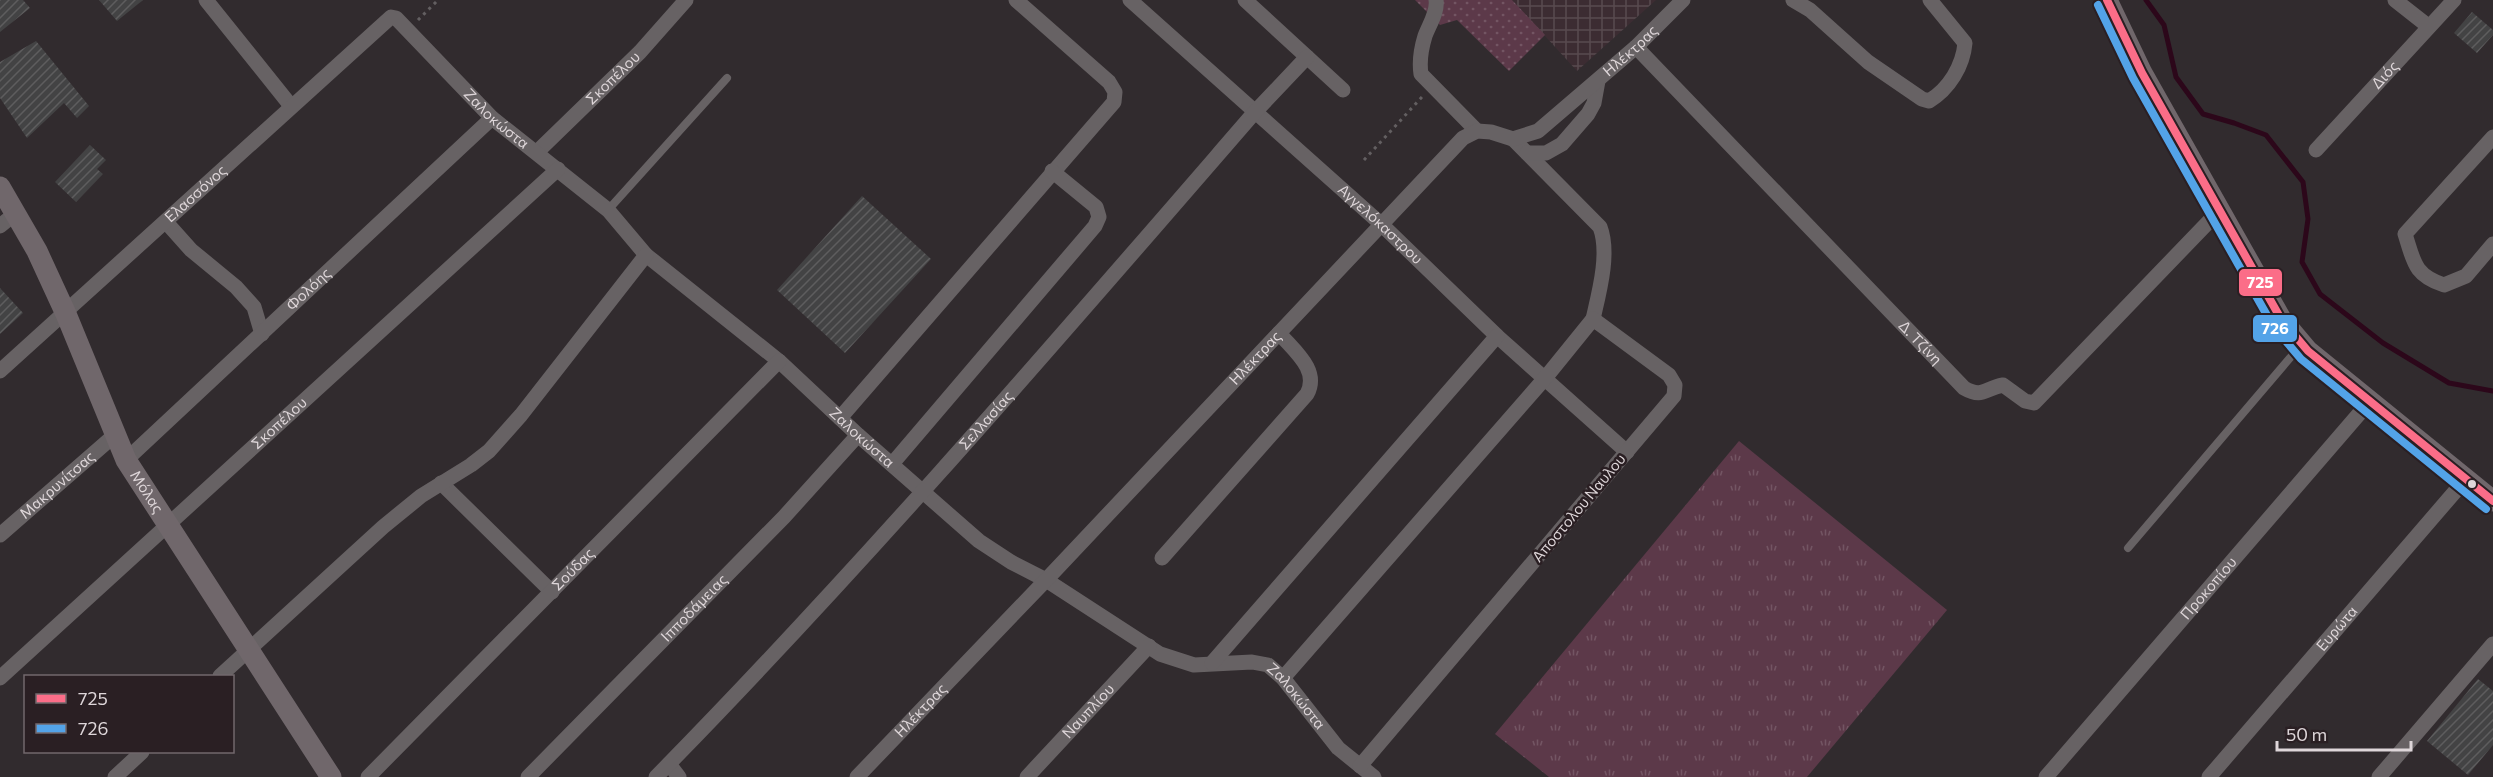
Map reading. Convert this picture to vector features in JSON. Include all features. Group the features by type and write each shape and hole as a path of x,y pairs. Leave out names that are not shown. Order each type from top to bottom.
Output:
{"street":[{"path":"206,0 291,106"},
{"name":"Σκοπέλου","path":"537,152 640,52 686,0"},
{"path":"840,418 1114,102 1115,92 1109,82 1016,0"},
{"name":"Αγγελόκαστρου","path":"1130,0 1381,224 1497,336 1546,377 1627,452"},
{"path":"1245,0 1343,90"},
{"path":"1283,678 1546,377 1593,319 1602,283 1604,236 1600,227 1514,139 1491,132 1477,131 1432,88 1421,74 1419,61 1437,0"},
{"name":"Ηλέκτρας","path":"1514,139 1538,131 1636,47 1683,0"},
{"path":"1793,0 1810,10 1868,62 1922,99 1929,101 1937,96 1953,77 1964,56 1965,43 1930,0"},
{"path":"2107,0 2142,73 2281,319 2302,344 2493,501"},
{"path":"2395,0 2428,26"},
{"name":"Διός","path":"2316,150 2454,0"},
{"name":"Ελασσόνος","path":"0,371 66,314 391,17"},
{"name":"Ζαλοκώστα","path":"391,17 396,18 409,29 492,118 608,210 646,255 779,361 858,435 992,551 1046,580 1160,654 1194,665 1252,662 1268,665 1283,678 1338,748 1374,777"},
{"name":"Δ. Τζίνη","path":"1636,47 1773,188 1854,276 1964,388 1973,393 1981,394 2002,385 2025,402 2034,403 2219,211"},
{"name":"Σελλασίας","path":"656,777 804,622 923,491 1254,113 1307,57"},
{"path":"1527,153 1546,153 1562,144 1588,114 1594,103 1598,81"},
{"name":"Φολόης","path":"126,460 492,118"},
{"name":"Ηλέκτρας","path":"857,777 1463,138 1477,131"},
{"path":"2493,137 2405,234 2415,266 2429,280 2444,285 2466,276 2493,244"},
{"name":"Σκοπέλου","path":"0,678 558,169"},
{"path":"892,464 1095,226 1099,217 1096,207 1052,171"},
{"name":"Μόλας","path":"0,187 8,219 37,251 66,314 126,460 331,777"},
{"path":"166,222 191,250 236,287 254,307 262,334"},
{"path":"221,675 375,534 441,483 471,465 502,438 646,255"},
{"name":"Αποστολου Ναυλου","path":"1360,765 1674,396 1675,385 1669,375 1593,319"},
{"path":"1162,558 1307,394 1312,384 1311,372 1279,333"},
{"path":"1212,663 1497,336"},
{"name":"Σούδας","path":"368,777 779,361"},
{"name":"Προκοπίου","path":"2046,777 2371,400"},
{"name":"Μακρυνίτσας","path":"0,535 116,434"},
{"name":"Ιπποδάμειας","path":"528,777 784,517 858,435"},
{"name":"Ευρώτα","path":"2209,777 2465,480"},
{"path":"441,483 552,592"},
{"path":"2379,777 2493,644"},
{"name":"Ναυπλίου","path":"1027,777 1149,646"},
{"path":"115,777 141,753"},
{"path":"669,764 679,777"}],"lane":[{"path":"608,210 727,78"},
{"path":"2128,548 2302,344"}],"path":[{"path":"409,29 438,0"},
{"path":"1364,160 1432,88"}],"shaded area":[{"path":"1512,0 1656,0 1577,71"}],"green space":[{"path":"1415,0 1512,0 1545,35 1509,71 1457,20 1440,25"},
{"path":"1739,441 1947,610 1807,777 1549,777 1495,734"}],"building":[{"path":"0,0 23,0 30,8 0,32"},
{"path":"99,0 143,0 117,21"},
{"path":"2472,12 2493,30 2493,35 2477,53 2454,33"},
{"path":"36,41 89,106 77,118 64,103 27,138 0,98 0,62"},
{"path":"90,145 106,160 97,169 103,174 76,202 55,182"},
{"path":"862,196 931,259 845,353 777,290"},
{"path":"0,288 23,313 0,334"},
{"path":"2478,679 2493,691 2493,745 2468,775 2427,741"}],"waterway":[{"path":"2146,0 2164,25 2176,77 2203,114 2266,135 2303,182 2308,219 2302,262 2320,294 2383,343 2449,383 2493,391"}],"transit line":[{"name":"725","path":"2107,0 2142,73 2281,319 2308,351 2493,501"},
{"name":"726","path":"2098,5 2133,78 2273,326 2301,359 2486,509"}]}
